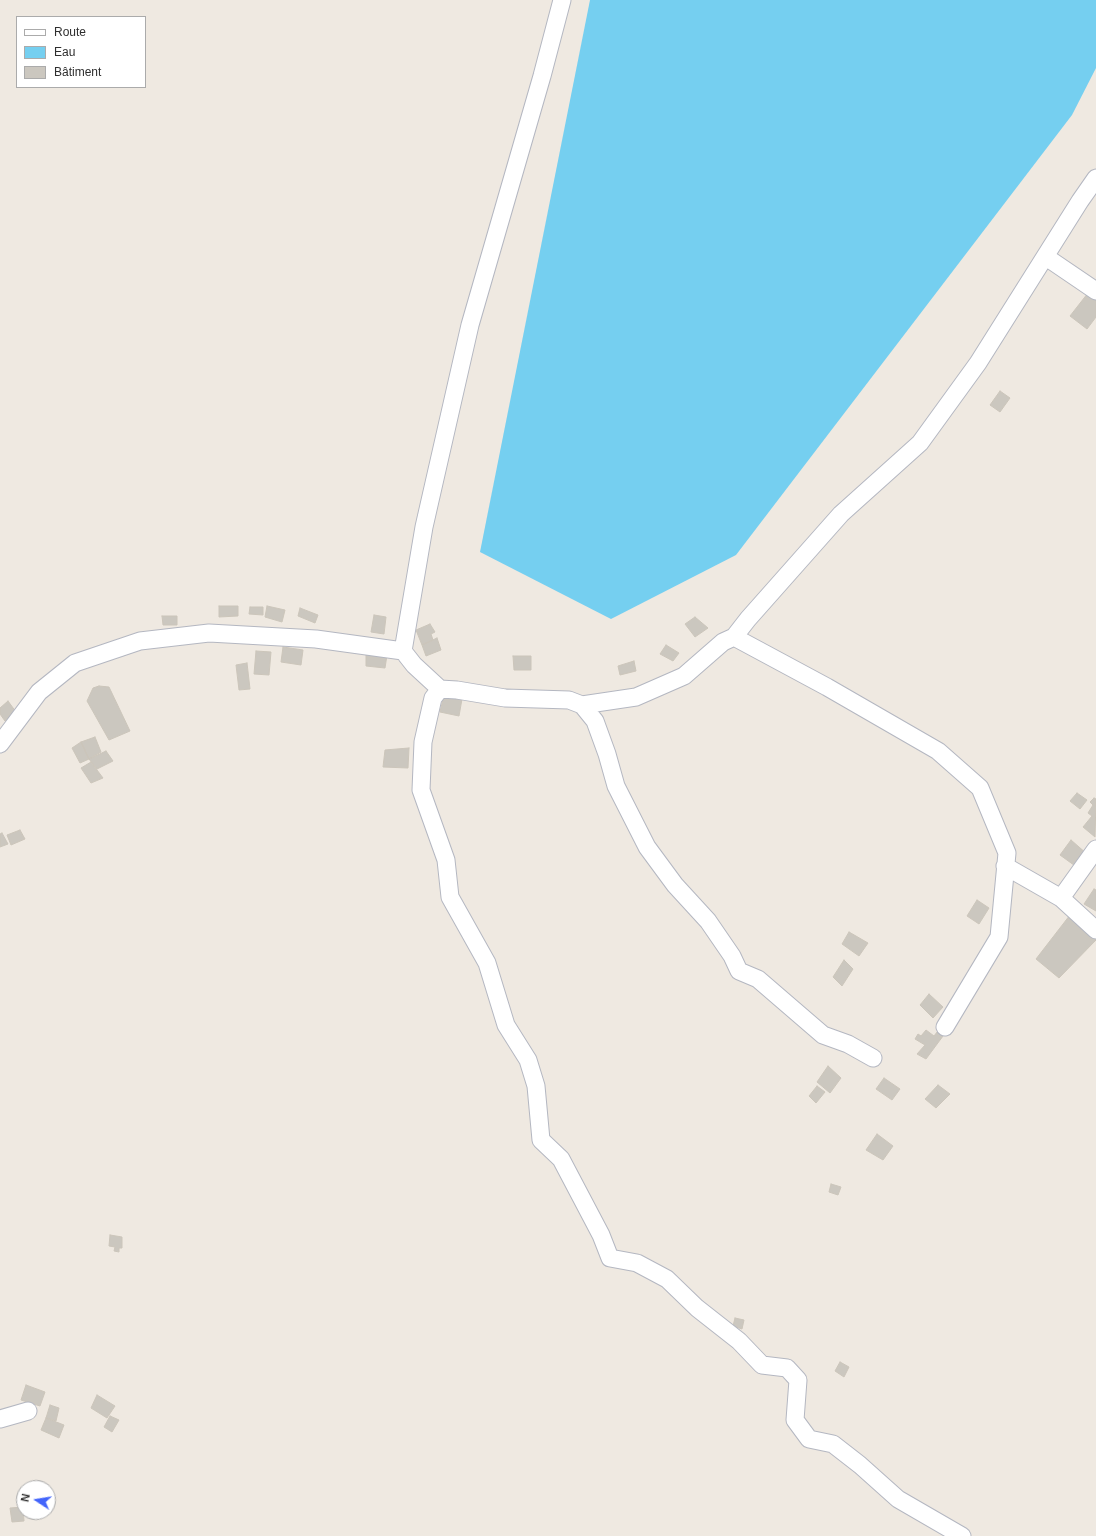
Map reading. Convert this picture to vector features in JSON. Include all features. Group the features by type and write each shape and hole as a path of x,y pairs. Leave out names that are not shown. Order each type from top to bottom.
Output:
{"street":[{"path":"403,651 424,527 470,325 542,76 562,0"},
{"path":"582,706 636,697 684,676 723,642 734,637 748,618 841,514 920,443 978,363 1096,178"},
{"path":"1046,257 1096,291"},
{"path":"0,744 38,692 75,663 140,641 209,632 316,639 403,651 414,665 440,688 505,698 569,700 582,706 594,721 607,754 616,786 647,847 675,884 708,921 732,956 739,970 758,979 823,1035 848,1044 873,1058"},
{"path":"734,637 827,687 938,751 980,788 1006,853 999,937 945,1027"},
{"path":"440,688 433,698 422,742 421,790 446,860 450,897 487,963 506,1025 528,1060 536,1086 541,1140 561,1159 601,1235 610,1258 637,1263 667,1279 697,1308 739,1341 762,1365 787,1368 798,1380 795,1420 809,1439 833,1444 860,1465 898,1499 962,1536"},
{"path":"1061,898 1096,850"},
{"path":"1005,866 1061,898 1096,930"},
{"path":"0,1419 28,1411"}],"water":[{"path":"590,0 1096,0 1096,68 1072,115 736,555 611,619 480,552"}],"building":[{"path":"1088,293 1096,299 1096,317 1087,329 1070,316"},
{"path":"1000,391 1010,398 1000,412 990,405"},
{"path":"219,606 238,606 238,616 219,617"},
{"path":"267,606 285,610 282,622 265,617"},
{"path":"250,607 263,607 263,615 249,614"},
{"path":"300,608 318,615 315,623 298,616"},
{"path":"374,615 386,617 384,634 371,632"},
{"path":"162,616 177,616 177,625 163,625"},
{"path":"695,617 708,628 695,637 685,624"},
{"path":"430,624 435,632 431,634 433,640 422,645 416,630"},
{"path":"437,638 441,650 426,656 422,645"},
{"path":"666,645 679,653 673,661 660,654"},
{"path":"283,647 303,650 301,665 281,662"},
{"path":"256,651 271,652 269,675 254,674"},
{"path":"366,654 387,655 385,668 366,666"},
{"path":"513,656 531,656 531,670 514,670"},
{"path":"634,661 636,671 620,675 618,666"},
{"path":"247,663 250,689 239,690 236,665"},
{"path":"99,686 109,687 130,731 109,740 87,701 93,688"},
{"path":"444,695 462,699 459,716 440,712"},
{"path":"8,701 16,712 5,721 0,714 0,708"},
{"path":"95,737 101,752 89,759 81,742"},
{"path":"81,742 89,759 80,763 72,748"},
{"path":"409,748 408,768 383,767 385,750"},
{"path":"106,751 113,761 97,769 89,759"},
{"path":"91,762 103,778 91,783 81,768"},
{"path":"1077,793 1087,800 1080,809 1070,801"},
{"path":"1094,798 1096,799 1095,837 1083,827 1092,816 1088,813 1093,805 1090,802"},
{"path":"20,830 25,839 11,845 7,835"},
{"path":"2,833 8,844 0,847 0,834"},
{"path":"1071,840 1087,854 1078,868 1060,855"},
{"path":"1094,889 1096,890 1096,911 1084,904"},
{"path":"977,900 989,908 979,924 967,916"},
{"path":"1070,915 1096,936 1096,940 1059,978 1036,959"},
{"path":"849,932 868,943 859,956 842,944"},
{"path":"844,960 853,969 842,986 833,977"},
{"path":"929,994 943,1007 933,1018 920,1005"},
{"path":"941,1027 946,1032 926,1059 917,1054 925,1045 915,1039 918,1034 921,1036 926,1030 934,1036"},
{"path":"828,1066 841,1078 830,1093 817,1082"},
{"path":"884,1078 900,1089 892,1100 876,1089"},
{"path":"938,1085 950,1094 936,1108 925,1099"},
{"path":"817,1086 825,1092 816,1103 809,1096"},
{"path":"877,1134 893,1146 883,1160 866,1150"},
{"path":"831,1184 841,1187 838,1195 829,1192"},
{"path":"110,1235 122,1237 122,1248 119,1248 119,1252 114,1251 115,1247 109,1246"},
{"path":"735,1318 744,1320 742,1329 733,1326"},
{"path":"840,1362 849,1367 844,1377 835,1371"},
{"path":"26,1385 45,1392 40,1406 21,1400"},
{"path":"97,1395 115,1406 107,1418 91,1408"},
{"path":"50,1405 59,1408 56,1421 46,1418"},
{"path":"110,1416 119,1420 112,1432 104,1427"},
{"path":"46,1418 64,1425 59,1438 41,1430"},
{"path":"10,1508 16,1508 16,1520 24,1521 12,1522"}]}
